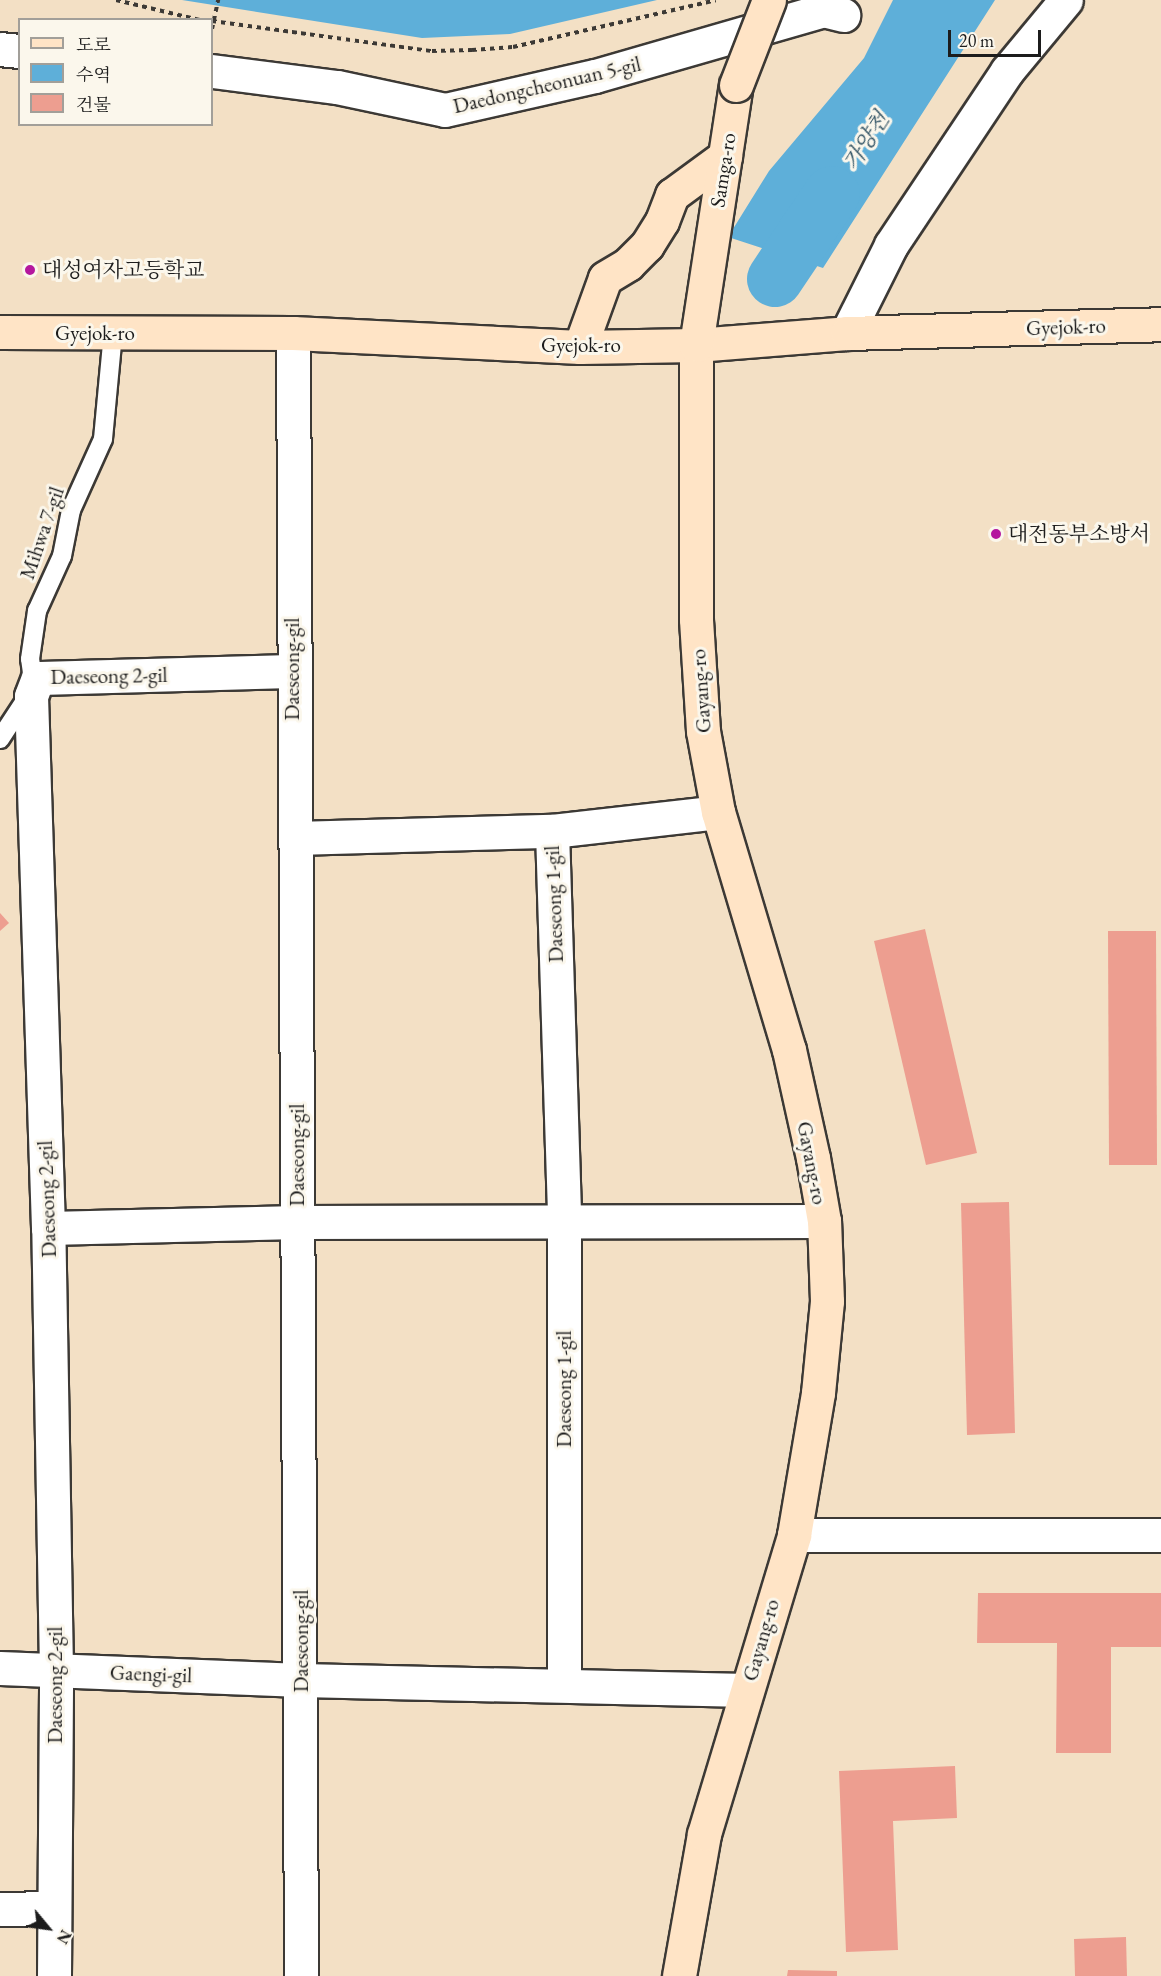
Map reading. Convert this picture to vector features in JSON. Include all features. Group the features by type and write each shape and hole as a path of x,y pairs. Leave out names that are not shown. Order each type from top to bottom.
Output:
{"street":[{"name":"Samga-ro","path":"696,345 736,86 769,0"},
{"path":"846,333 891,245 1007,71 1066,0"},
{"name":"Daedongcheonuan 5-gil","path":"213,71 336,87 446,110 596,76 823,10 843,15"},
{"path":"0,49 18,51"},
{"path":"580,347 605,278 628,264 646,245 662,221 672,195 725,156"},
{"name":"Gyejok-ro","path":"0,332 292,333 580,347 696,345 846,333 1161,324"},
{"name":"Daeseong-gil","path":"292,333 291,671 295,838 298,1222 301,1976"},
{"name":"Gayang-ro","path":"679,1976 704,1834 794,1535 818,1393 827,1301 824,1221 789,1050 718,812 703,732 696,619 696,345"},
{"name":"Daeseong 2-gil","path":"54,1976 56,1670 48,1228 31,707 34,687 38,678 291,671"},
{"path":"295,838 552,831 718,812"},
{"name":"Daeseong 1-gil","path":"552,831 564,1221 564,1685"},
{"path":"48,1228 298,1222 824,1221"},
{"path":"794,1535 1161,1535"},
{"name":"Gaengi-gil","path":"0,1668 301,1680"},
{"path":"301,1680 747,1690"},
{"path":"0,1909 53,1908"}],"lane":[{"name":"Mihwa 7-gil","path":"34,687 30,659 37,611 62,556 71,510 103,439 113,333"},
{"path":"0,739 34,687"}],"path":[{"path":"116,0 192,18"},
{"path":"213,24 218,0"},
{"path":"213,21 432,51 472,51 513,47 716,0"}],"water":[{"path":"182,0 657,0 510,34 422,38"},
{"path":"893,0 995,0 823,268 728,237 769,171 864,58"}],"building":[{"path":"0,913 9,923 0,931"},
{"path":"925,929 977,1153 926,1165 874,941"},
{"path":"1108,931 1156,931 1157,1165 1109,1165"},
{"path":"1009,1202 1015,1433 967,1435 961,1203"},
{"path":"978,1593 1161,1593 1161,1647 1111,1647 1111,1753 1056,1753 1057,1643 977,1643"},
{"path":"955,1766 957,1818 893,1821 898,1950 846,1952 839,1771"},
{"path":"1126,1937 1127,1976 1075,1976 1074,1939"},
{"path":"788,1970 837,1971 837,1976 787,1976"}],"waterway":[{"name":"가양천","path":"775,279 832,194"}],"place":[{"name":"대성여자고등학교","path":"30,270"},
{"name":"대전동부소방서","path":"996,534"}]}
